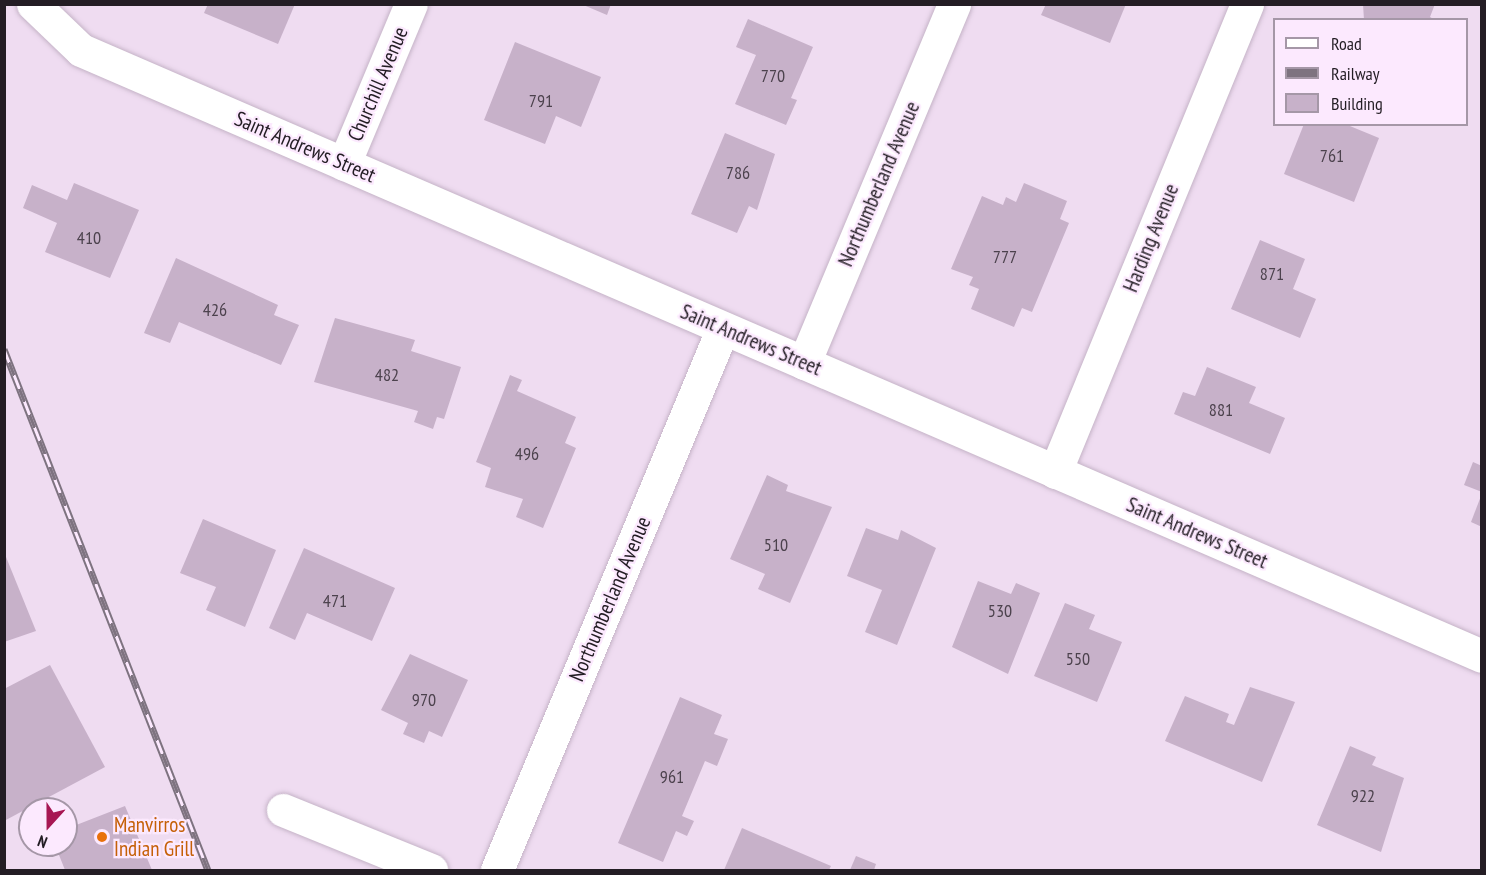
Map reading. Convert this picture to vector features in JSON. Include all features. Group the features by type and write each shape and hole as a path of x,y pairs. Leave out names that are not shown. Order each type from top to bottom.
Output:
{"street":[{"name":"Saint Andrews Street","path":"33,4 81,50 1482,656"},
{"name":"Churchill Avenue","path":"344,164 411,4"},
{"name":"Northumberland Avenue","path":"804,363 954,4"},
{"name":"Harding Avenue","path":"1055,472 1247,4"},
{"name":"Northumberland Avenue","path":"497,870 723,328"},
{"path":"283,810 431,870"}],"building":[{"path":"208,4 295,4 278,44 204,13"},
{"path":"581,4 611,4 607,15"},
{"path":"1046,4 1126,4 1110,43 1041,15"},
{"path":"1363,4 1435,4 1430,17 1432,18 1364,18"},
{"path":"748,19 813,47 791,98 797,100 786,125 735,104 756,55 736,47"},
{"path":"515,42 601,77 581,127 556,116 545,144 484,120"},
{"path":"1303,126 1350,126 1379,138 1354,202 1284,174"},
{"path":"725,133 775,154 757,210 749,206 737,233 691,214"},
{"path":"74,183 139,210 110,278 45,252 57,223 23,208 32,185 67,200"},
{"path":"1024,183 1067,201 1060,219 1069,223 1032,312 1022,308 1014,327 971,309 979,289 969,285 973,277 951,269 982,196 1003,205 1006,197 1016,202"},
{"path":"1260,240 1305,259 1293,289 1316,299 1300,338 1231,309"},
{"path":"176,258 278,305 274,315 299,325 281,365 179,322 170,343 144,333"},
{"path":"335,318 415,340 411,351 461,367 444,419 437,417 433,429 414,422 418,411 314,382"},
{"path":"1207,367 1256,387 1249,403 1285,418 1270,454 1174,414 1183,392 1195,396"},
{"path":"510,375 522,380 517,391 576,417 565,443 576,448 543,528 516,517 523,499 485,487 491,468 476,462"},
{"path":"1473,462 1482,466 1482,492 1464,485"},
{"path":"767,475 788,485 786,491 832,507 790,603 758,589 765,574 730,559"},
{"path":"1482,496 1482,527 1471,522"},
{"path":"203,519 276,550 245,627 206,610 216,587 180,573"},
{"path":"866,528 898,540 901,530 936,548 897,645 865,632 882,590 847,576"},
{"path":"304,548 395,588 372,641 307,613 295,640 269,628"},
{"path":"4,552 36,631 4,642"},
{"path":"978,581 1011,594 1016,583 1040,593 1008,674 952,647"},
{"path":"1065,603 1095,615 1089,629 1122,642 1097,702 1034,676"},
{"path":"410,654 468,680 442,737 429,731 424,743 403,734 408,723 381,710"},
{"path":"50,665 105,767 49,797 18,797 18,814 4,821 4,689"},
{"path":"1250,687 1295,702 1262,782 1165,741 1185,696 1229,714 1226,722 1234,725"},
{"path":"680,697 722,715 714,734 728,739 717,766 705,761 682,816 694,821 687,836 676,831 663,862 618,843"},
{"path":"1350,746 1376,757 1372,765 1404,778 1381,852 1317,825"},
{"name":"Manvirros Indian Grill","path":"125,806 152,870 65,870 60,857 78,857 78,824"},
{"path":"742,828 831,866 829,870 724,870"},
{"path":"856,856 876,864 874,870 850,870"}],"railway":[{"path":"4,349 208,870"}],"place":[{"name":"Manvirros Indian Grill","path":"102,837"}]}
